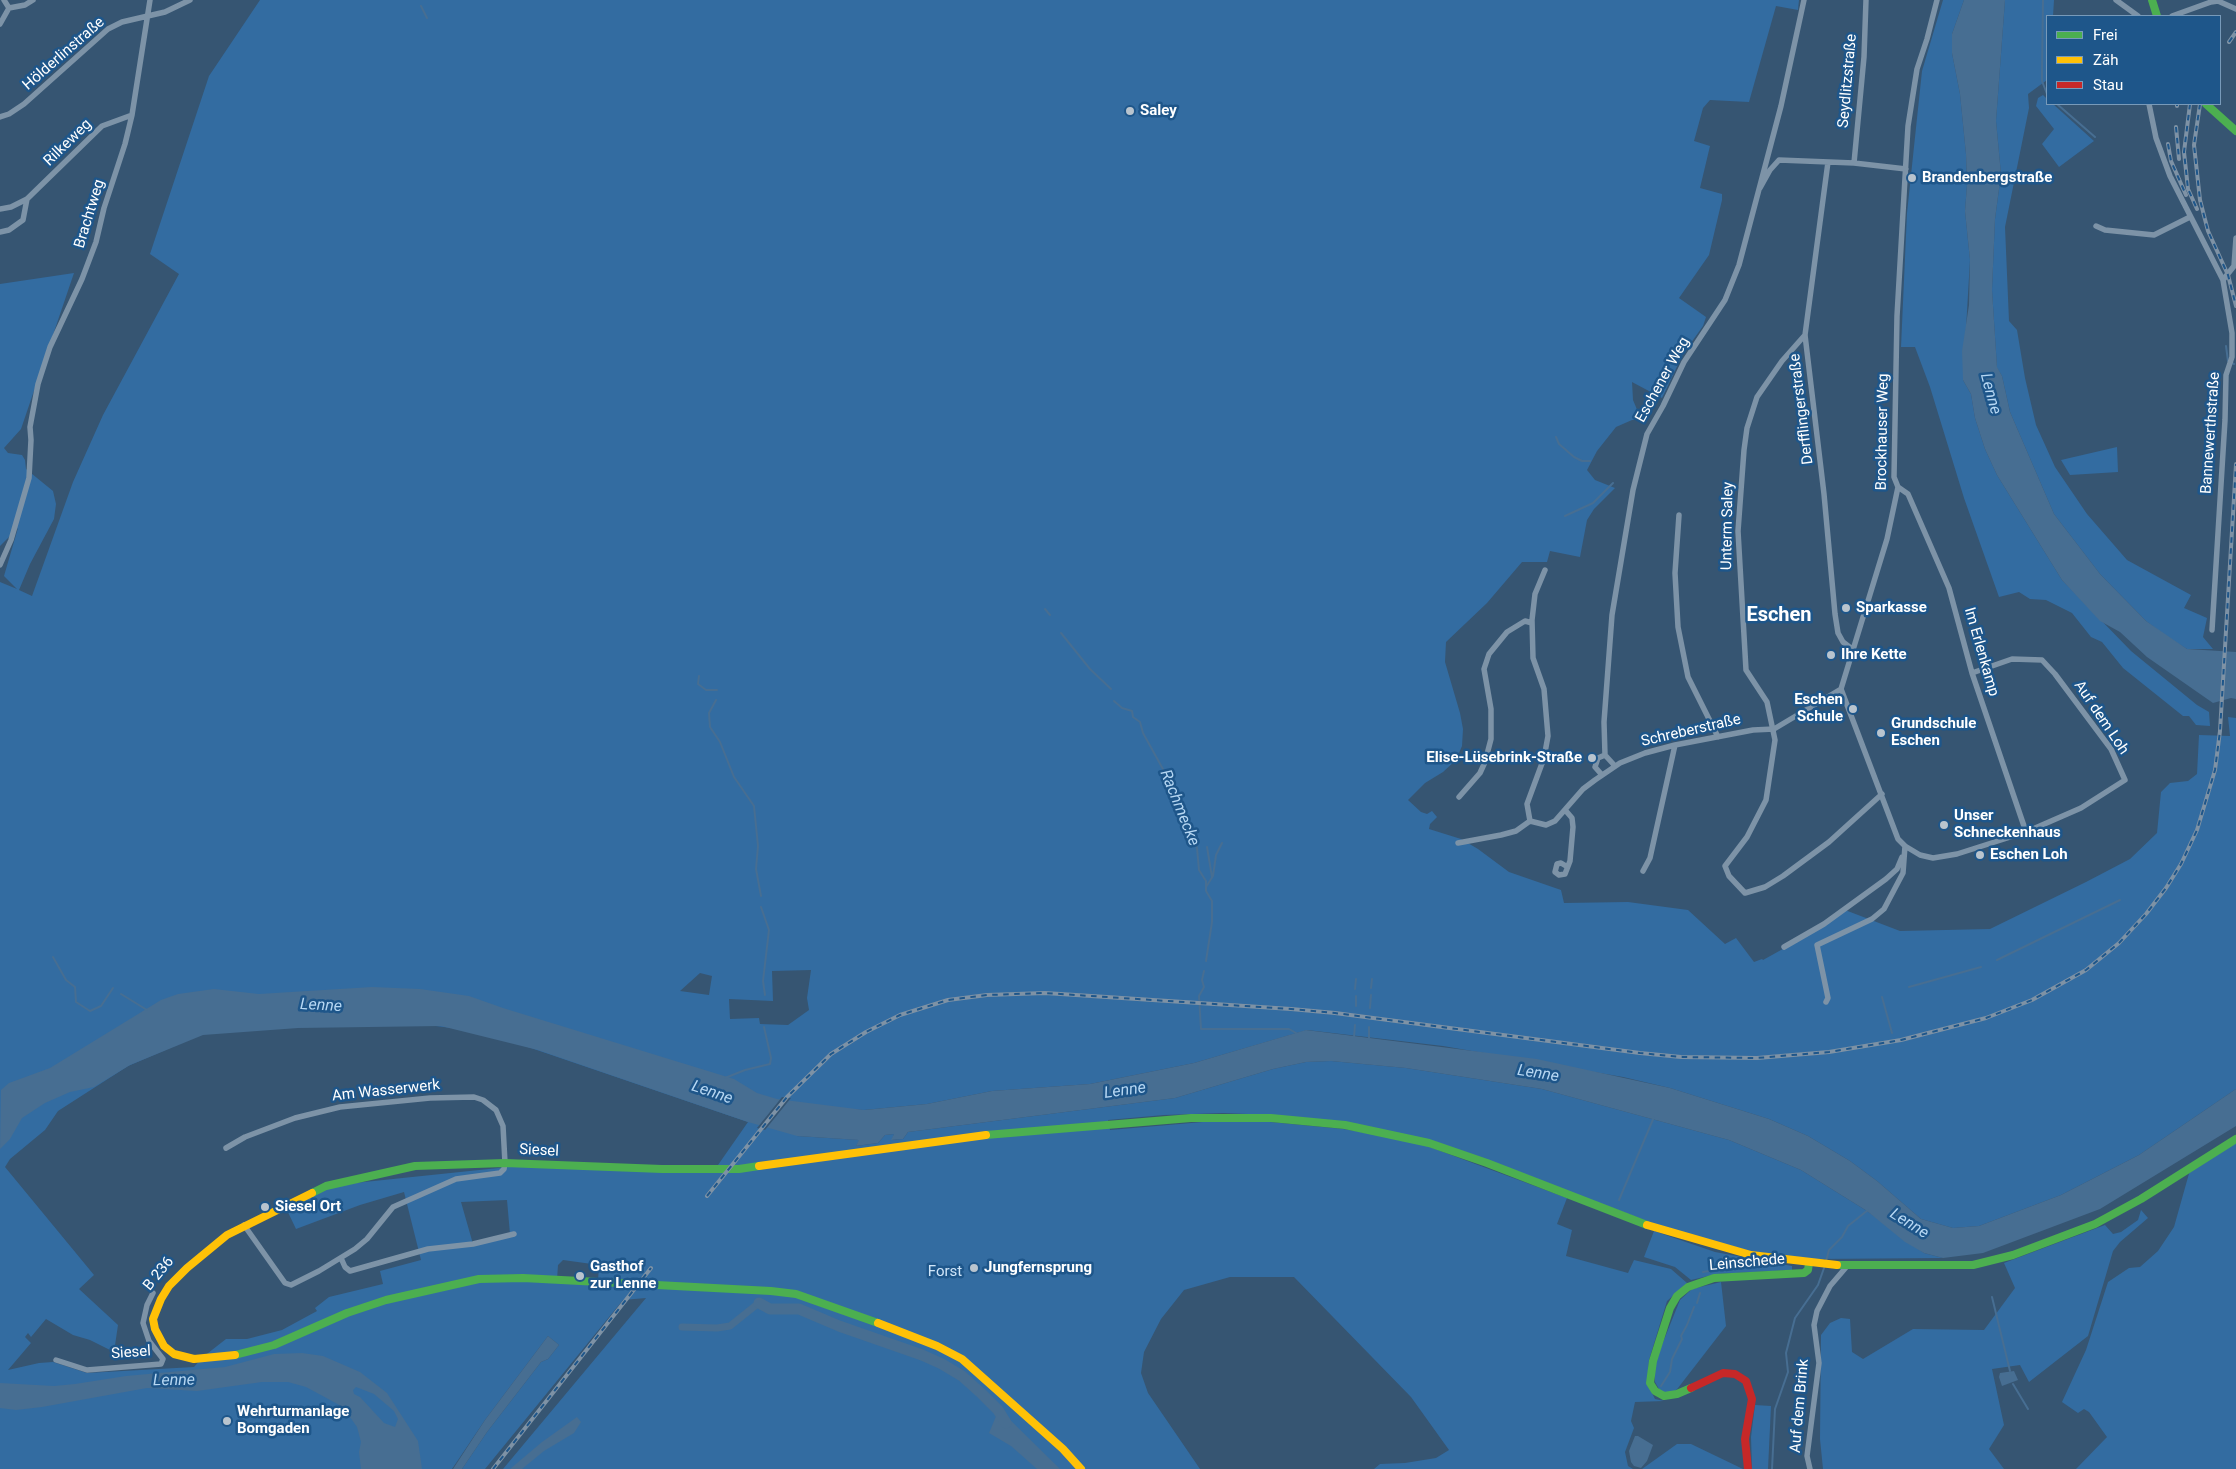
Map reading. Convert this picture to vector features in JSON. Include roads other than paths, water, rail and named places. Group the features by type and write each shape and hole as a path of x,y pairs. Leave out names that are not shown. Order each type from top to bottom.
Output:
{"main road":[{"path":"2152,0 2157,15"},
{"path":"2207,105 2236,131"},
{"name":"Siesel","path":"505,1163 662,1169 739,1169 956,1138 1191,1118 1271,1118 1345,1125 1420,1141 1487,1163 1676,1235 1751,1255 1831,1265 1974,1265 2006,1257 2096,1224 2141,1199 2236,1139"},
{"name":"B 236","path":"505,1163 425,1166 374,1174 326,1186 244,1225 198,1254 172,1276 157,1296 149,1314 148,1324 156,1344 161,1351 177,1362 205,1364 222,1361 274,1345 347,1313 386,1300 479,1279 523,1278 771,1291 796,1294 837,1307 920,1339 962,1359 1006,1396 1063,1449 1080,1469"},
{"name":"Leinschede","path":"1748,1469 1745,1439 1752,1399 1746,1381 1735,1374 1723,1373 1677,1394 1664,1396 1655,1391 1650,1384 1653,1361 1670,1308 1677,1296 1688,1287 1714,1278 1804,1273 1808,1270 1809,1263"}],"street":[{"path":"4,0 10,8"},
{"path":"0,24 10,8 25,5 33,0"},
{"name":"Brachtweg","path":"0,566 12,540 26,492 31,460 30,427 38,384 50,346 82,279 96,242 132,115 150,0"},
{"name":"Hölderlinstraße","path":"0,117 9,114 24,104 108,29 122,22 147,18 165,12 190,0"},
{"name":"Eschener Weg","path":"1605,755 1604,722 1612,615 1633,490 1647,434 1684,362 1725,300 1738,265 1782,106 1804,0"},
{"name":"Seydlitzstraße","path":"1854,163 1864,57 1866,0"},
{"name":"Brockhauser Weg","path":"1841,689 1882,555 1898,487 1894,476 1897,316 1908,126 1917,69 1937,0"},
{"path":"2116,0 2137,15"},
{"path":"2175,15 2210,1 2236,9"},
{"name":"Bannewerthstraße","path":"2149,105 2156,138 2170,176 2223,280 2232,333 2232,358 2228,367 2212,630"},
{"name":"Rilkeweg","path":"0,209 11,207 27,199 102,126 132,115"},
{"path":"1758,190 1764,183 1770,170 1779,160 1854,163 1906,169"},
{"name":"Derfflingerstraße","path":"1828,162 1805,335 1824,494 1835,614 1838,633 1843,642 1852,649"},
{"name":"Rilkeweg","path":"0,232 9,230 23,220 27,199"},
{"path":"2096,226 2105,230 2147,236 2168,230 2190,217"},
{"path":"2223,280 2234,266 2236,238"},
{"name":"Unterm Saley","path":"1805,335 1786,357 1757,397 1748,428 1741,475 1738,557 1746,670 1767,702 1775,740 1766,800 1747,837 1725,866 1729,876 1745,893 1766,887 1806,860 1882,794"},
{"name":"Im Erlenkamp","path":"1898,487 1908,494 1949,588 1972,673 2026,832"},
{"path":"1679,515 1675,573 1678,627 1688,677 1718,737"},
{"path":"1530,821 1527,804 1544,758 1548,736 1544,688 1533,658 1532,623 1535,594 1545,570"},
{"path":"1459,797 1480,773 1486,762 1492,739 1491,709 1484,669 1488,654 1507,632 1525,621 1532,623"},
{"name":"Auf dem Loh","path":"1905,846 1920,855 1933,858 1950,856 2026,832 2080,808 2125,780 2110,749 2050,667 2042,660 2012,659 1972,673"},
{"path":"1774,729 1841,689 1882,794 1892,826 1898,839 1905,846 1903,873 1884,909 1872,918 1819,944 1828,998 1826,1002"},
{"name":"Schreberstraße","path":"1458,843 1500,835 1524,827 1530,821 1546,825 1555,821 1566,811 1577,795 1601,773 1645,753 1718,737 1774,729"},
{"path":"1643,871 1650,858 1675,745"},
{"path":"1601,773 1596,769 1595,762 1598,758 1605,755 1615,766"},
{"path":"1566,811 1572,818 1573,827 1570,860 1566,866"},
{"path":"1784,947 1824,924 1886,879 1897,869 1905,846"},
{"name":"Am Wasserwerk","path":"226,1148 245,1137 295,1118 340,1107 430,1098 474,1097 490,1104 500,1117 503,1126 505,1163"},
{"name":"Siesel","path":"244,1225 285,1283 290,1285 341,1258 367,1239 393,1207 456,1179 500,1173 504,1169 505,1163"},
{"path":"341,1258 345,1267 350,1271 428,1249 473,1244 514,1234"},
{"name":"Auf dem Brink","path":"1810,1469 1807,1456 1819,1363 1814,1325 1817,1311 1830,1286 1848,1265"},
{"name":"Siesel","path":"56,1360 87,1370 162,1364 162,1359 149,1341 143,1323 147,1305 153,1293"}],"water":[{"name":"Lenne","path":"1964,0 2005,0 1996,121 2001,174 1995,219 1992,290 1997,367 2002,376 2010,412 2054,514 2100,574 2146,621 2187,649 2236,652 2236,699 2231,698 2213,703 2147,657 2120,632 2100,621 2062,580 1997,475 1985,449 1975,418 1971,394 1963,380 1962,351 1969,305 1970,260 1965,211 1967,185 1966,154 1960,94 1952,53 1952,34"},
{"name":"Lenne","path":"372,987 420,989 469,996 734,1079 757,1093 777,1099 864,1110 927,1104 992,1091 1090,1084 1194,1063 1306,1030 1537,1059 1670,1088 1769,1119 1808,1136 1850,1161 1877,1181 1921,1219 1953,1228 1979,1226 2061,1195 2139,1155 2236,1089 2236,1126 2100,1209 1983,1253 1943,1258 1924,1253 1905,1242 1867,1211 1801,1170 1729,1140 1542,1089 1406,1068 1331,1061 1306,1062 1273,1069 1175,1098 908,1132 903,1139 891,1140 894,1134 885,1135 878,1143 856,1146 859,1140 797,1136 748,1122 538,1050 441,1026 298,1028 203,1035 130,1065 94,1087 70,1092 45,1103 22,1118 10,1139 0,1149 1,1090 9,1083 50,1068 161,1000 178,994 214,989 259,994"},
{"path":"548,1336 559,1345 548,1359 541,1362 487,1432 462,1469 453,1469 485,1420"},
{"name":"Lenne","path":"302,1353 323,1356 360,1372 387,1393 418,1441 422,1469 361,1469 359,1452 361,1442 357,1427 343,1407 306,1387 288,1382 262,1382 197,1391 147,1388 42,1407 16,1410 0,1408 0,1383 54,1386 75,1384 126,1376 225,1367 274,1354","holes":["356,1387 374,1394 394,1411 398,1419 395,1427 384,1423 360,1397 354,1394 353,1390"]},
{"path":"2014,1371 2018,1380 2002,1386 1999,1377 2000,1373"},
{"path":"999,1409 1060,1469 1037,1469 1011,1446 989,1433"},
{"path":"577,1417 581,1422 574,1433 544,1451 522,1469 510,1469 542,1442"},
{"path":"1635,1436 1653,1445 1647,1461 1641,1468 1634,1466 1631,1462 1629,1451"}],"waterway":[{"path":"2043,0 2042,81 2046,91"},
{"path":"421,6 427,18"},
{"path":"2058,105 2095,137"},
{"path":"2226,346 2228,361 2234,364"},
{"path":"1556,437 1559,444 1574,457 1582,461 1590,461"},
{"path":"1565,516 1593,503 1613,483"},
{"name":"Rachmecke","path":"1045,609 1050,615"},
{"name":"Rachmecke","path":"1061,633 1090,669 1111,689"},
{"path":"699,676 698,684 706,690 717,690"},
{"path":"716,700 709,713 710,727 720,742 734,777 754,806 758,846 756,869 761,896"},
{"name":"Rachmecke","path":"1114,701 1122,708 1132,711 1133,717 1140,722 1143,733 1169,780 1185,817 1187,829 1197,848 1199,870 1206,881 1206,891 1212,901 1212,922 1206,961"},
{"path":"1206,887 1213,876 1216,855 1222,843"},
{"path":"1207,847 1212,877"},
{"path":"1997,960 2120,900"},
{"path":"761,907 769,930 763,981 765,995"},
{"path":"53,957 66,980 75,987 76,1002 90,1011 101,1006 113,988"},
{"path":"1909,987 1981,967"},
{"name":"Rachmecke","path":"1204,971 1202,980 1204,987 1199,996 1201,1029 1289,1029 1296,1033"},
{"path":"1355,989 1356,979"},
{"path":"1371,988 1372,979"},
{"path":"121,994 147,1010"},
{"path":"1370,1008 1371,995"},
{"path":"1356,996 1356,1006"},
{"path":"1882,997 1892,1033"},
{"path":"1354,1037 1355,1025"},
{"path":"725,1078 745,1070 770,1064 771,1058 764,1027"},
{"path":"1369,1027 1369,1040"},
{"path":"1619,1200 1654,1117"},
{"path":"1826,1261 1829,1250 1842,1237 1848,1226 1868,1210"},
{"path":"1703,1272 1723,1269 1723,1258"},
{"path":"1772,1469 1775,1409 1788,1372 1786,1353 1795,1318 1818,1285 1824,1268"},
{"path":"1697,1303 1700,1293"},
{"path":"1992,1297 2010,1371"},
{"path":"682,1327 717,1328 730,1326 760,1302"},
{"path":"759,1303 770,1309 799,1309 839,1326 922,1355 942,1364 962,1376 982,1394 998,1410 1006,1423"},
{"path":"1661,1386 1670,1372 1672,1359 1694,1307"},
{"path":"2013,1384 2028,1409"}],"railway":[{"path":"2229,42 2236,32"},
{"path":"2190,105 2184,152 2188,189 2197,209"},
{"path":"2200,105 2194,145 2200,200 2208,231 2228,275 2236,306"},
{"path":"2176,127 2179,159"},
{"path":"2168,144 2171,161 2186,195"},
{"path":"707,1196 787,1097 831,1054 866,1032 900,1015 948,1000 987,995 1045,993 1291,1009 1335,1013 1640,1053 1681,1057 1757,1058 1829,1052 1901,1040 1986,1018 2032,1000 2086,970 2119,943 2146,914 2166,888 2181,864 2197,830 2215,770 2220,731 2236,464"},
{"path":"493,1469 651,1268"}],"place":[{"name":"Saley","path":"1130,111"},
{"name":"Brandenbergstraße","path":"1912,178"},
{"name":"Sparkasse","path":"1846,608"},
{"name":"Ihre Kette","path":"1831,655"},
{"name":"Eschen Schule","path":"1853,709"},
{"name":"Grundschule Eschen","path":"1881,733"},
{"name":"Elise-Lüsebrink-Straße","path":"1592,758"},
{"name":"Unser Schneckenhaus","path":"1944,825"},
{"name":"Eschen Loh","path":"1980,855"},
{"name":"Siesel Ort","path":"265,1207"},
{"name":"Jungfernsprung","path":"974,1268"},
{"name":"Gasthof zur Lenne","path":"580,1276"},
{"name":"Wehrturmanlage Bomgaden","path":"227,1421"}],"district":[{"name":"Eschen","path":"1779,616"}],"park label":[{"name":"Forst","path":"945,1272"}]}
